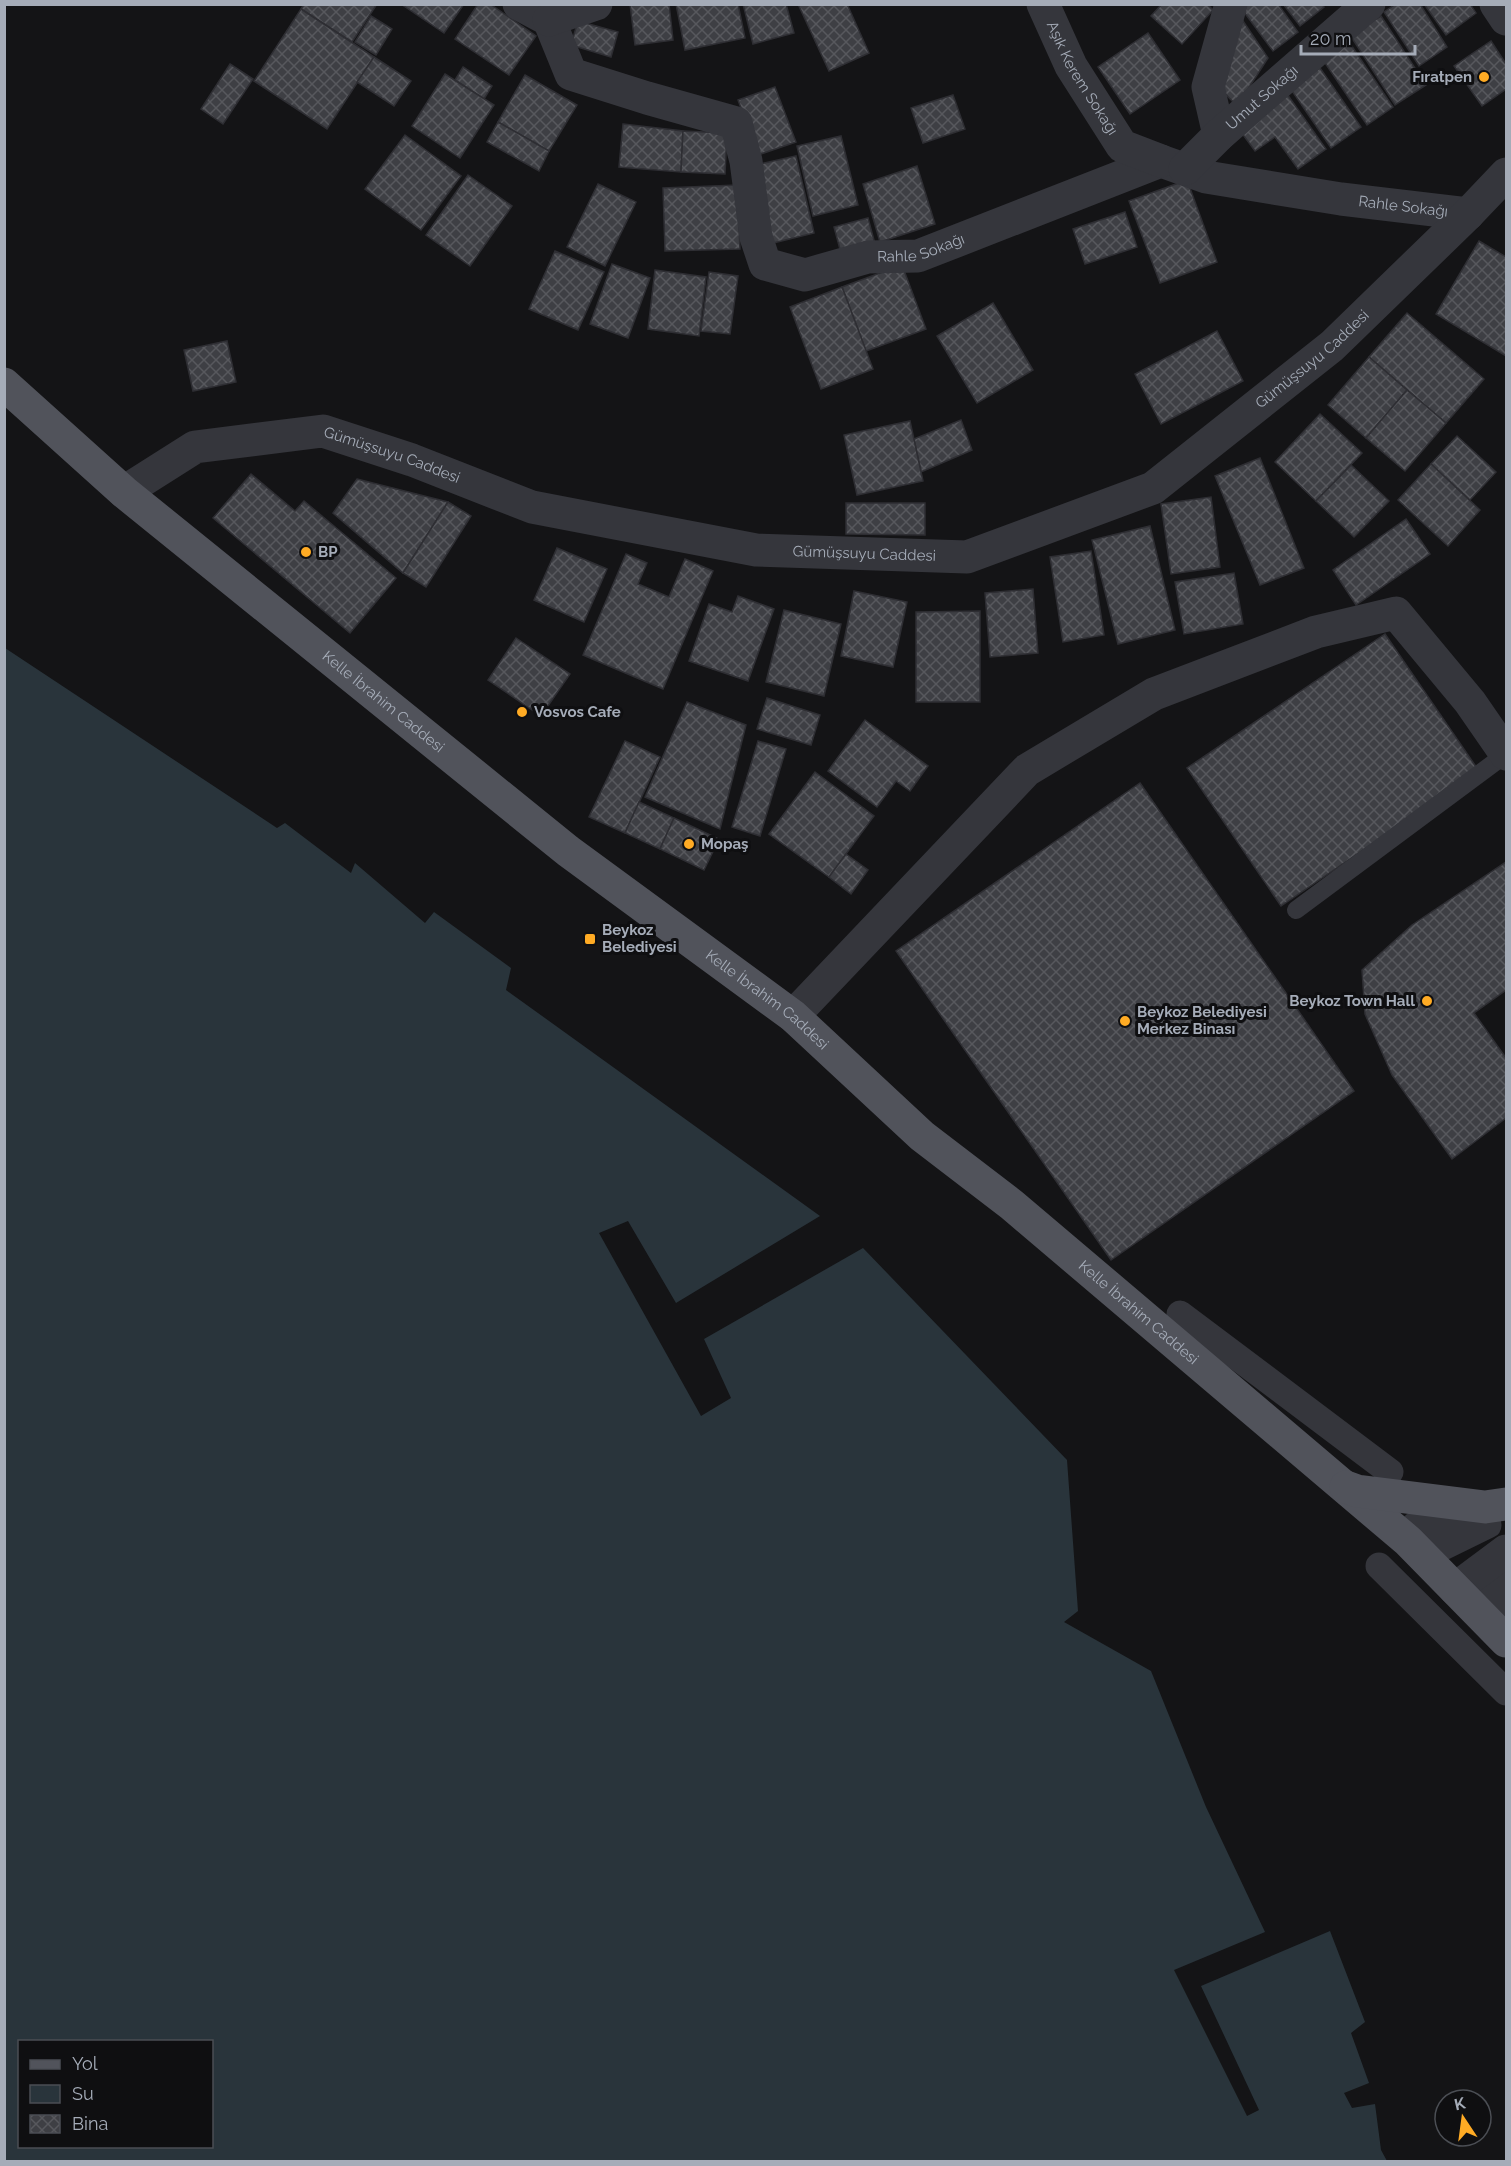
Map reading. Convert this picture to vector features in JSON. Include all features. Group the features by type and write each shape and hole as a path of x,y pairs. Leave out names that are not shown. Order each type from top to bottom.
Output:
{"main road":[{"name":"Kelle İbrahim Caddesi","path":"4,384 124,492 568,851 793,1016 922,1136 1012,1205 1408,1541 1506,1641"},
{"path":"1345,1486 1357,1491 1485,1507 1506,1504"}],"street":[{"path":"519,4 549,20 596,4"},
{"name":"Aşık Kerem Sokağı","path":"1043,4 1071,66 1122,146 1173,165"},
{"path":"1219,135 1208,87 1231,4"},
{"name":"Umut Sokağı","path":"1173,165 1219,135 1370,4"},
{"path":"1496,4 1506,19"},
{"name":"Rahle Sokağı","path":"549,20 572,74 736,123 746,161 756,237 765,264 805,275 868,257 918,256 1173,165 1206,177 1341,199 1468,214"},
{"name":"Gümüşsuyu Caddesi","path":"124,492 195,447 323,431 412,460 532,507 756,550 968,557 1153,488 1332,346 1506,174"},
{"path":"793,1016 1027,770 1154,694 1316,632 1396,613 1470,702 1506,754"},
{"name":"Kelle İbrahim Caddesi","path":"1180,1314 1390,1472"},
{"path":"1455,1589 1506,1551"},
{"path":"1379,1566 1506,1692"},
{"path":"1506,1577 1487,1590 1506,1610"}],"lane":[{"path":"1296,910 1506,754"}],"water":[{"path":"5,648 277,828 285,823 351,873 355,863 425,923 434,912 511,968 506,990 820,1216 676,1303 628,1221 599,1233 701,1416 731,1398 704,1339 863,1248 1067,1460 1078,1611 1064,1622 1151,1671 1206,1807 1265,1932 1174,1970 1247,2116 1259,2110 1201,1986 1330,1931 1365,2022 1351,2033 1369,2083 1344,2093 1352,2108 1375,2104 1381,2150 1387,2161 5,2161"}],"building":[{"path":"304,4 377,4 352,42 301,9"},
{"path":"401,4 464,4 444,33"},
{"path":"478,4 490,4 536,36 509,75 455,39"},
{"path":"630,4 669,4 673,40 635,45"},
{"path":"676,4 738,4 745,38 685,50"},
{"path":"743,4 786,4 794,33 753,44"},
{"path":"798,4 847,4 869,53 829,71"},
{"path":"1162,4 1207,4 1213,10 1182,44 1151,16"},
{"path":"1238,4 1278,4 1298,32 1273,51"},
{"path":"1283,4 1322,4 1324,7 1300,26"},
{"path":"1396,4 1420,4 1447,47 1419,66 1384,12"},
{"path":"1424,4 1470,4 1476,13 1446,35"},
{"path":"301,9 374,57 327,129 254,81"},
{"path":"371,16 392,29 376,55 355,42"},
{"path":"1381,16 1426,85 1395,105 1350,35"},
{"path":"578,21 618,32 611,57 571,45"},
{"path":"1243,21 1268,58 1237,106 1215,83"},
{"path":"1148,33 1180,80 1130,114 1098,67"},
{"name":"Fıratpen","path":"1491,41 1506,64 1506,89 1482,106 1454,66"},
{"path":"1349,42 1393,107 1367,125 1323,60"},
{"path":"374,57 411,81 394,106 357,82"},
{"path":"230,64 253,79 223,124 201,109"},
{"path":"463,67 492,86 484,99 455,80"},
{"path":"1320,68 1361,127 1331,148 1290,88"},
{"path":"445,74 494,105 460,158 412,126"},
{"path":"525,75 577,105 549,151 498,122"},
{"path":"775,87 796,142 758,155 738,100"},
{"path":"1287,94 1326,149 1298,169 1275,137 1255,151 1238,128"},
{"path":"953,95 965,129 923,143 911,108"},
{"path":"498,122 549,151 539,171 487,142"},
{"path":"623,124 683,131 681,172 619,167"},
{"path":"683,131 727,133 725,174 681,172"},
{"path":"405,135 461,176 421,230 365,189"},
{"path":"841,136 858,205 813,216 797,146"},
{"path":"796,156 814,233 769,244 751,166"},
{"path":"917,166 935,224 880,242 863,184"},
{"path":"468,175 512,206 470,266 426,235"},
{"path":"1187,180 1217,262 1160,283 1129,201"},
{"path":"598,184 636,202 605,266 567,247"},
{"path":"737,185 740,249 665,251 663,188"},
{"path":"1125,212 1137,247 1085,264 1073,229"},
{"path":"868,218 875,244 841,253 834,227"},
{"path":"1479,241 1506,257 1506,356 1436,314"},
{"path":"555,251 604,272 578,330 529,309"},
{"path":"612,264 650,278 628,338 590,324"},
{"path":"902,265 926,329 866,351 842,287"},
{"path":"655,270 706,277 699,336 648,329"},
{"path":"709,272 738,276 730,334 701,331"},
{"path":"842,287 873,369 821,389 790,307"},
{"path":"993,303 1033,370 977,403 937,336"},
{"path":"1407,313 1484,379 1446,423 1369,357"},
{"path":"1217,331 1243,381 1161,424 1135,374"},
{"path":"227,341 236,382 193,391 184,350"},
{"path":"1369,357 1407,390 1366,438 1328,405"},
{"path":"1407,390 1446,423 1405,471 1366,438"},
{"path":"1320,414 1362,453 1316,501 1275,462"},
{"path":"961,420 972,450 921,472 914,439"},
{"path":"910,421 923,481 857,495 844,435"},
{"path":"1457,436 1496,472 1470,500 1431,464"},
{"path":"1260,458 1304,568 1260,585 1215,476"},
{"path":"1431,464 1480,510 1448,546 1398,500"},
{"path":"1351,465 1389,501 1354,537 1316,501"},
{"path":"251,474 295,511 304,501 396,578 350,633 213,518"},
{"path":"357,479 448,502 403,573 333,513"},
{"path":"1211,497 1220,567 1171,574 1161,504"},
{"path":"448,502 471,516 426,587 403,573"},
{"path":"846,503 925,503 925,535 846,534"},
{"path":"1406,519 1430,554 1356,605 1333,570"},
{"path":"1150,526 1175,630 1118,644 1092,540"},
{"path":"557,548 607,569 584,622 534,600"},
{"path":"1091,551 1104,635 1063,642 1050,557"},
{"path":"626,554 647,563 638,584 669,597 685,559 713,571 663,689 583,655"},
{"path":"1234,573 1243,624 1184,634 1175,582"},
{"path":"1033,589 1038,653 990,657 985,593"},
{"path":"854,591 907,602 893,667 841,656"},
{"path":"738,596 774,609 748,681 689,661 709,604 732,612"},
{"path":"784,610 841,624 824,696 766,682"},
{"path":"980,611 980,702 916,702 916,612"},
{"path":"1385,634 1479,771 1281,906 1187,768"},
{"path":"516,638 570,674 541,716 488,680"},
{"path":"767,698 820,715 811,745 757,729"},
{"path":"687,702 746,725 720,829 645,797"},
{"path":"865,720 928,766 910,791 896,781 877,807 828,771"},
{"path":"625,741 660,757 625,833 589,817"},
{"path":"758,741 786,749 760,836 732,827"},
{"path":"815,772 874,816 829,877 769,834"},
{"name":"Beykoz Belediyesi Merkez Binası","path":"1140,783 1354,1091 1111,1260 896,951"},
{"path":"639,802 674,818 660,849 625,833"},
{"name":"Mopaş","path":"674,818 719,839 704,870 660,849"},
{"path":"846,854 868,870 851,894 829,877"},
{"name":"Beykoz Town Hall","path":"1506,862 1506,990 1474,1013 1506,1058 1506,1118 1452,1159 1392,1075 1365,1014 1362,970 1412,925"}],"place":[{"name":"Fıratpen","path":"1484,77"},
{"name":"BP","path":"306,552"},
{"name":"Vosvos Cafe","path":"522,712"},
{"name":"Mopaş","path":"689,844"},
{"name":"Beykoz Belediyesi","path":"590,939"},
{"name":"Beykoz Town Hall","path":"1427,1001"},
{"name":"Beykoz Belediyesi Merkez Binası","path":"1125,1021"}]}
